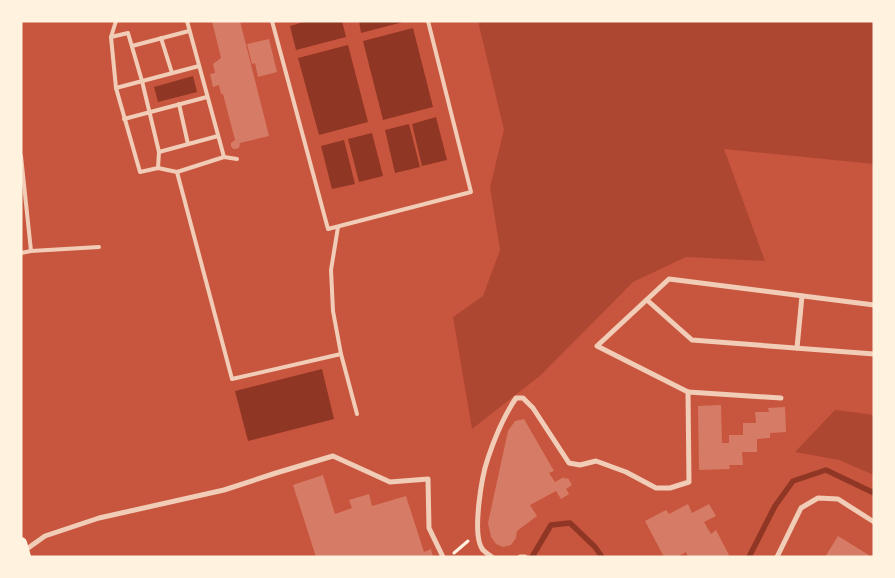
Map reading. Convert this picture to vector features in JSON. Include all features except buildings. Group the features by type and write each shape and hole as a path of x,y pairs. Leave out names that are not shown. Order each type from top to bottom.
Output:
{"street":[{"path":"781,398 688,392 598,346 669,279 874,305"},
{"path":"797,348 802,296"},
{"path":"647,300 692,340 874,354"},
{"path":"492,557 482,549 477,533 478,510 488,459 508,409 516,398 523,398 533,408 569,462 580,465 596,461 626,472 656,488 670,488 689,482 688,392"},
{"path":"23,551 45,536 99,518 224,490 333,456 390,482 428,479 429,528 443,557"},
{"path":"777,557 801,508 818,498 838,500 874,522"}],"lane":[{"path":"116,21 111,37 116,88 140,172 158,168 177,172 224,157 237,158"},
{"path":"187,21 224,157"},
{"path":"272,21 328,229 471,192 428,21"},
{"path":"132,46 189,31"},
{"path":"111,37 128,33 159,152 158,168"},
{"path":"161,38 172,74"},
{"path":"116,88 199,66"},
{"path":"124,119 207,97"},
{"path":"179,104 188,144"},
{"path":"159,152 218,136"},
{"path":"21,156 31,251"},
{"path":"177,172 232,379 341,354"},
{"path":"338,227 330,270 333,311 341,354 357,414"},
{"path":"21,253 99,247"}],"path":[{"path":"450,557 477,533"}],"shaded area":[{"path":"307,21 342,21 346,37 296,50 290,26"},
{"path":"359,21 407,21 361,33"},
{"path":"478,21 874,21 874,164 724,149 765,261 686,257 633,282 541,375 472,429 453,317 483,296 500,250 490,187 504,130"},
{"path":"413,28 433,107 383,120 363,41"},
{"path":"348,45 368,122 319,135 298,58"},
{"path":"193,76 197,92 158,102 154,87"},
{"path":"436,117 447,160 422,166 412,124"},
{"path":"409,124 420,167 395,173 385,130"},
{"path":"372,133 383,176 359,182 348,139"},
{"path":"344,140 355,184 332,189 321,146"},
{"path":"322,369 334,419 248,441 235,391"},
{"path":"835,410 874,415 874,475 839,460 795,452"}],"waterway":[{"path":"749,557 775,506 793,481 826,470 874,493"},
{"path":"532,557 551,525 570,523 595,547 602,557"}]}
